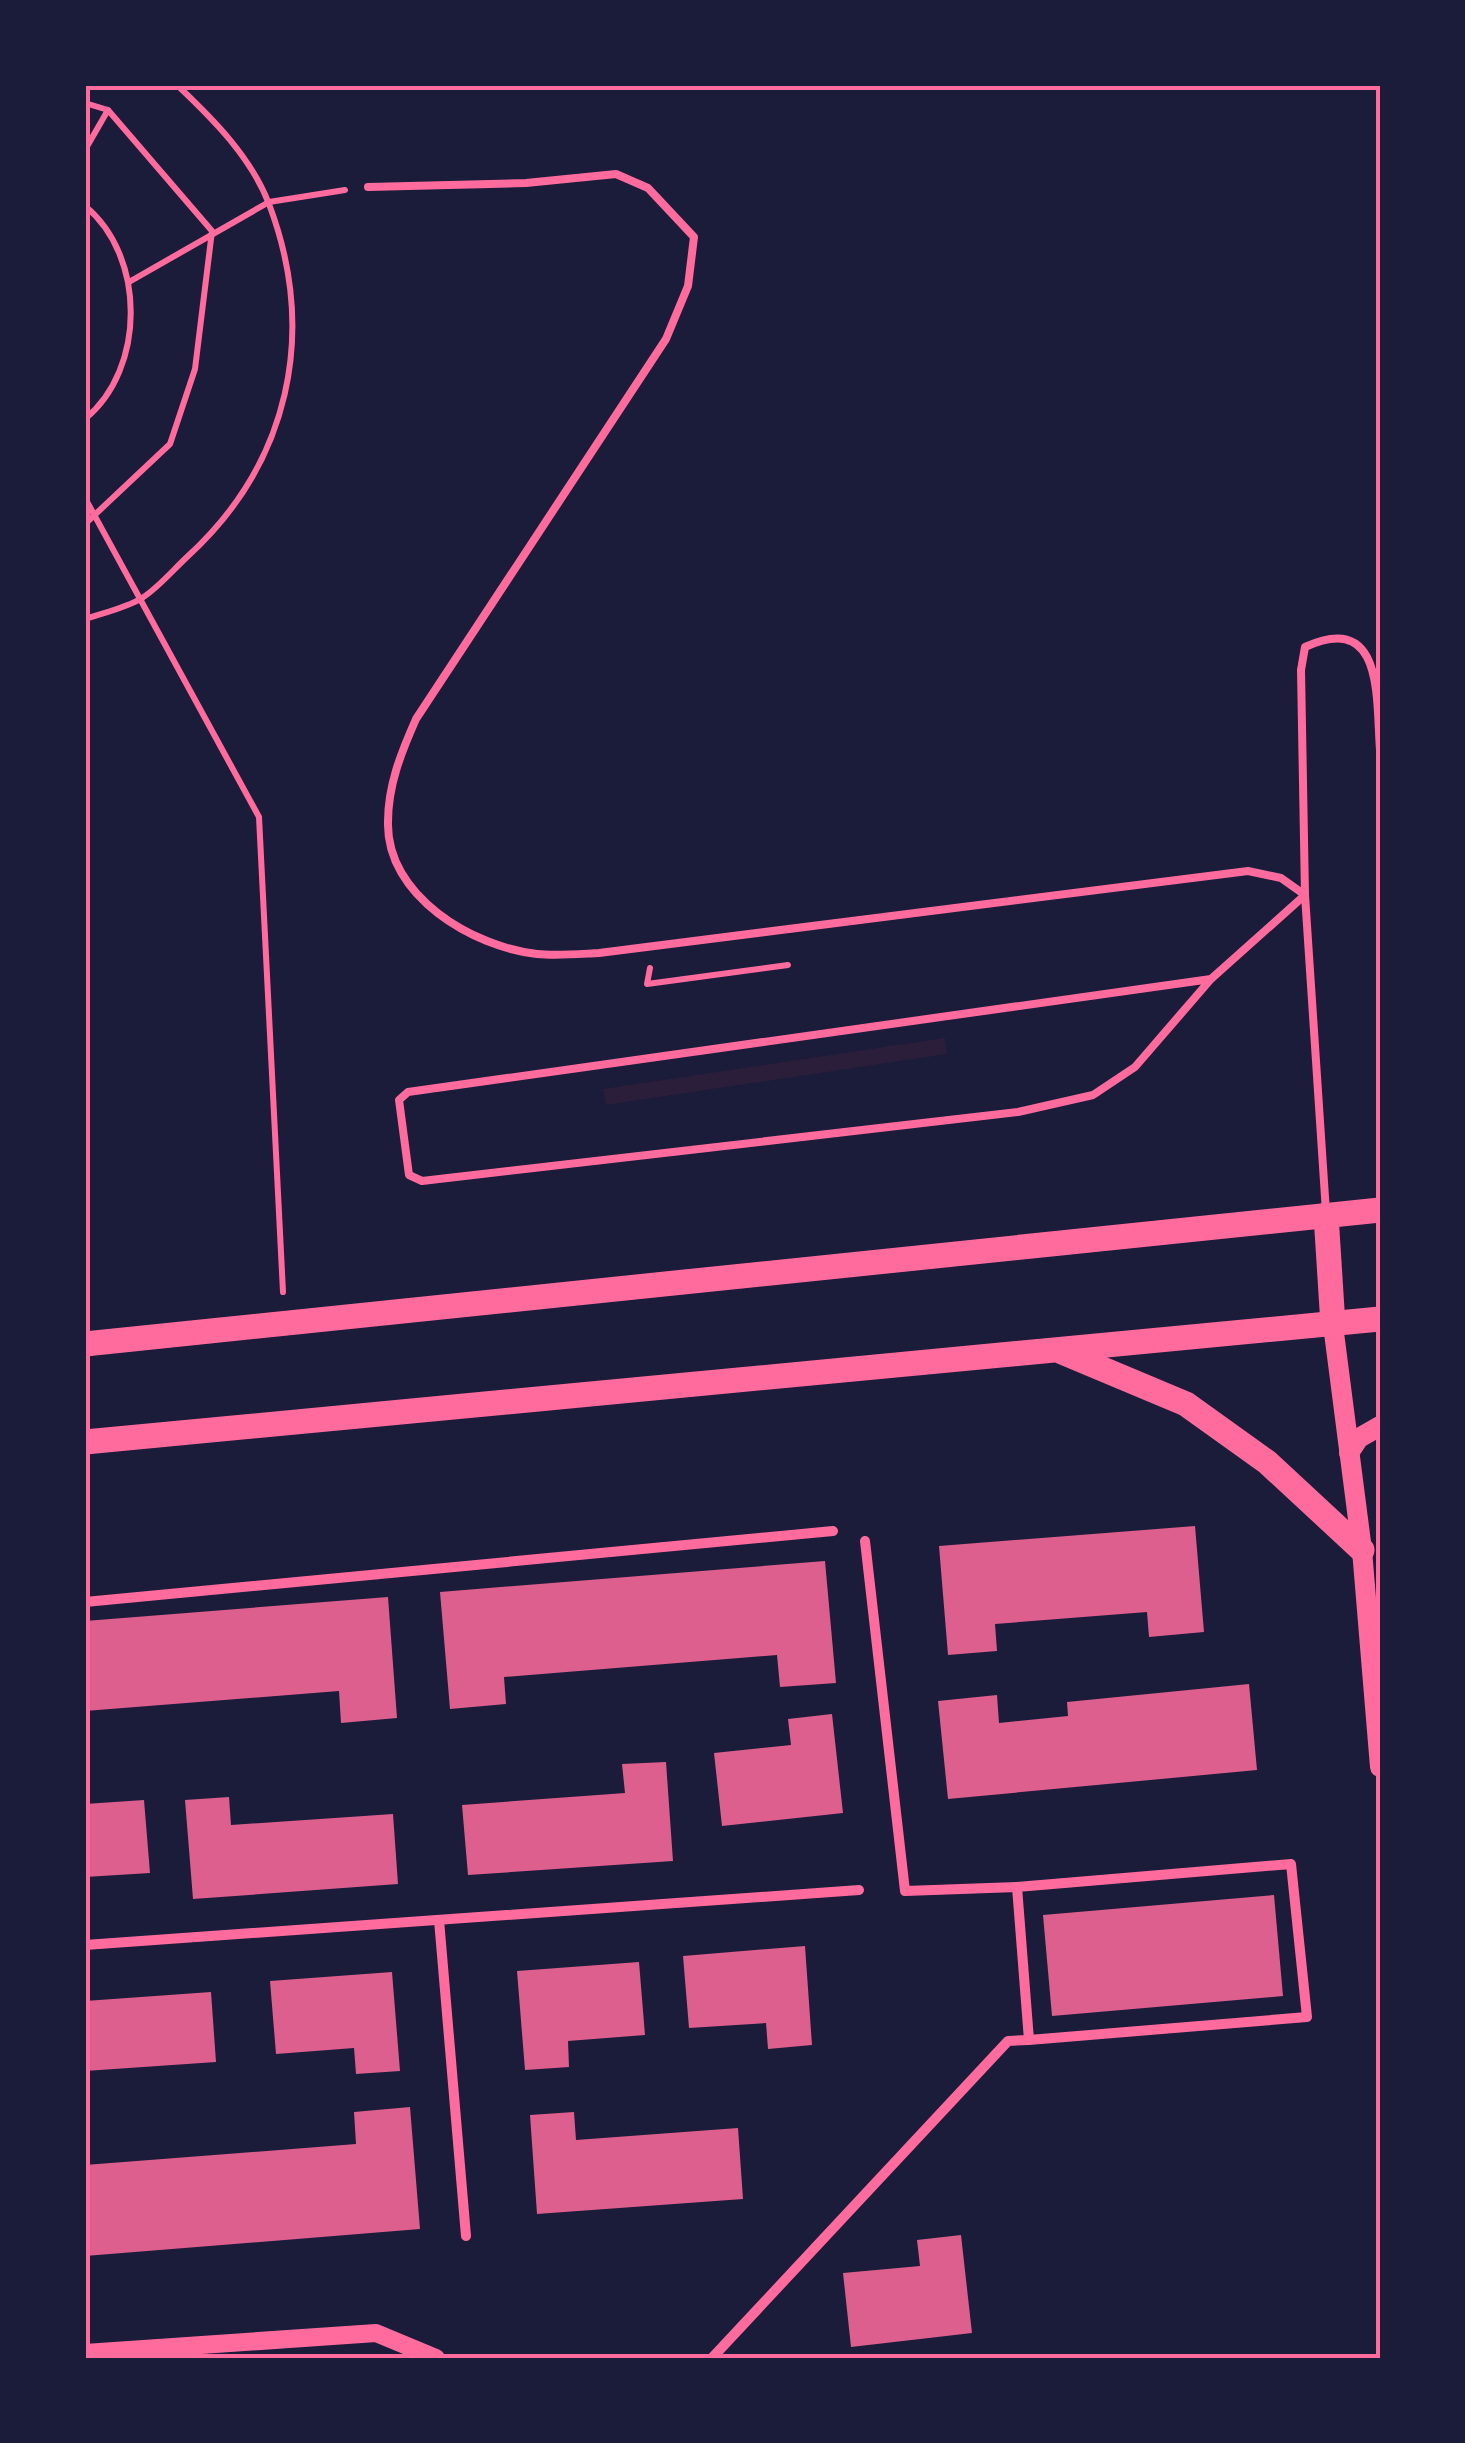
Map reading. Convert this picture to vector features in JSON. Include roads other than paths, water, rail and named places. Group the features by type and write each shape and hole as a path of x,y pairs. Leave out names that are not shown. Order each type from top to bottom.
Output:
{"main road":[{"path":"85,1344 1380,1210"},
{"path":"1326,1215 1333,1325 1362,1550 1380,1767"},
{"path":"85,1442 1380,1319"},
{"path":"1058,1350 1186,1404 1267,1462 1362,1550"},
{"path":"1349,1452 1359,1438 1380,1426"}],"street":[{"path":"85,1602 833,1531"},
{"path":"712,2358 1008,2041 1306,2017 1292,1864 1017,1887 905,1891 865,1541"},
{"path":"1017,1887 1029,2040"},
{"path":"85,1945 859,1890"},
{"path":"440,1920 466,2236"},
{"path":"85,2353 376,2333 436,2358"}],"lane":[{"path":"368,187 526,182 616,174 648,188 694,237 688,286 666,340 416,719 391,787 387,827 396,860 419,900 472,934 535,954 599,954 1248,871 1281,878 1304,895"},
{"path":"1326,1215 1304,895 1301,670 1305,647 1327,637 1343,636 1366,651 1374,674 1380,750"},
{"path":"1211,979 408,1092 399,1100 409,1175 422,1181 1018,1112 1093,1095 1135,1067 1211,979 1304,895"}]}
